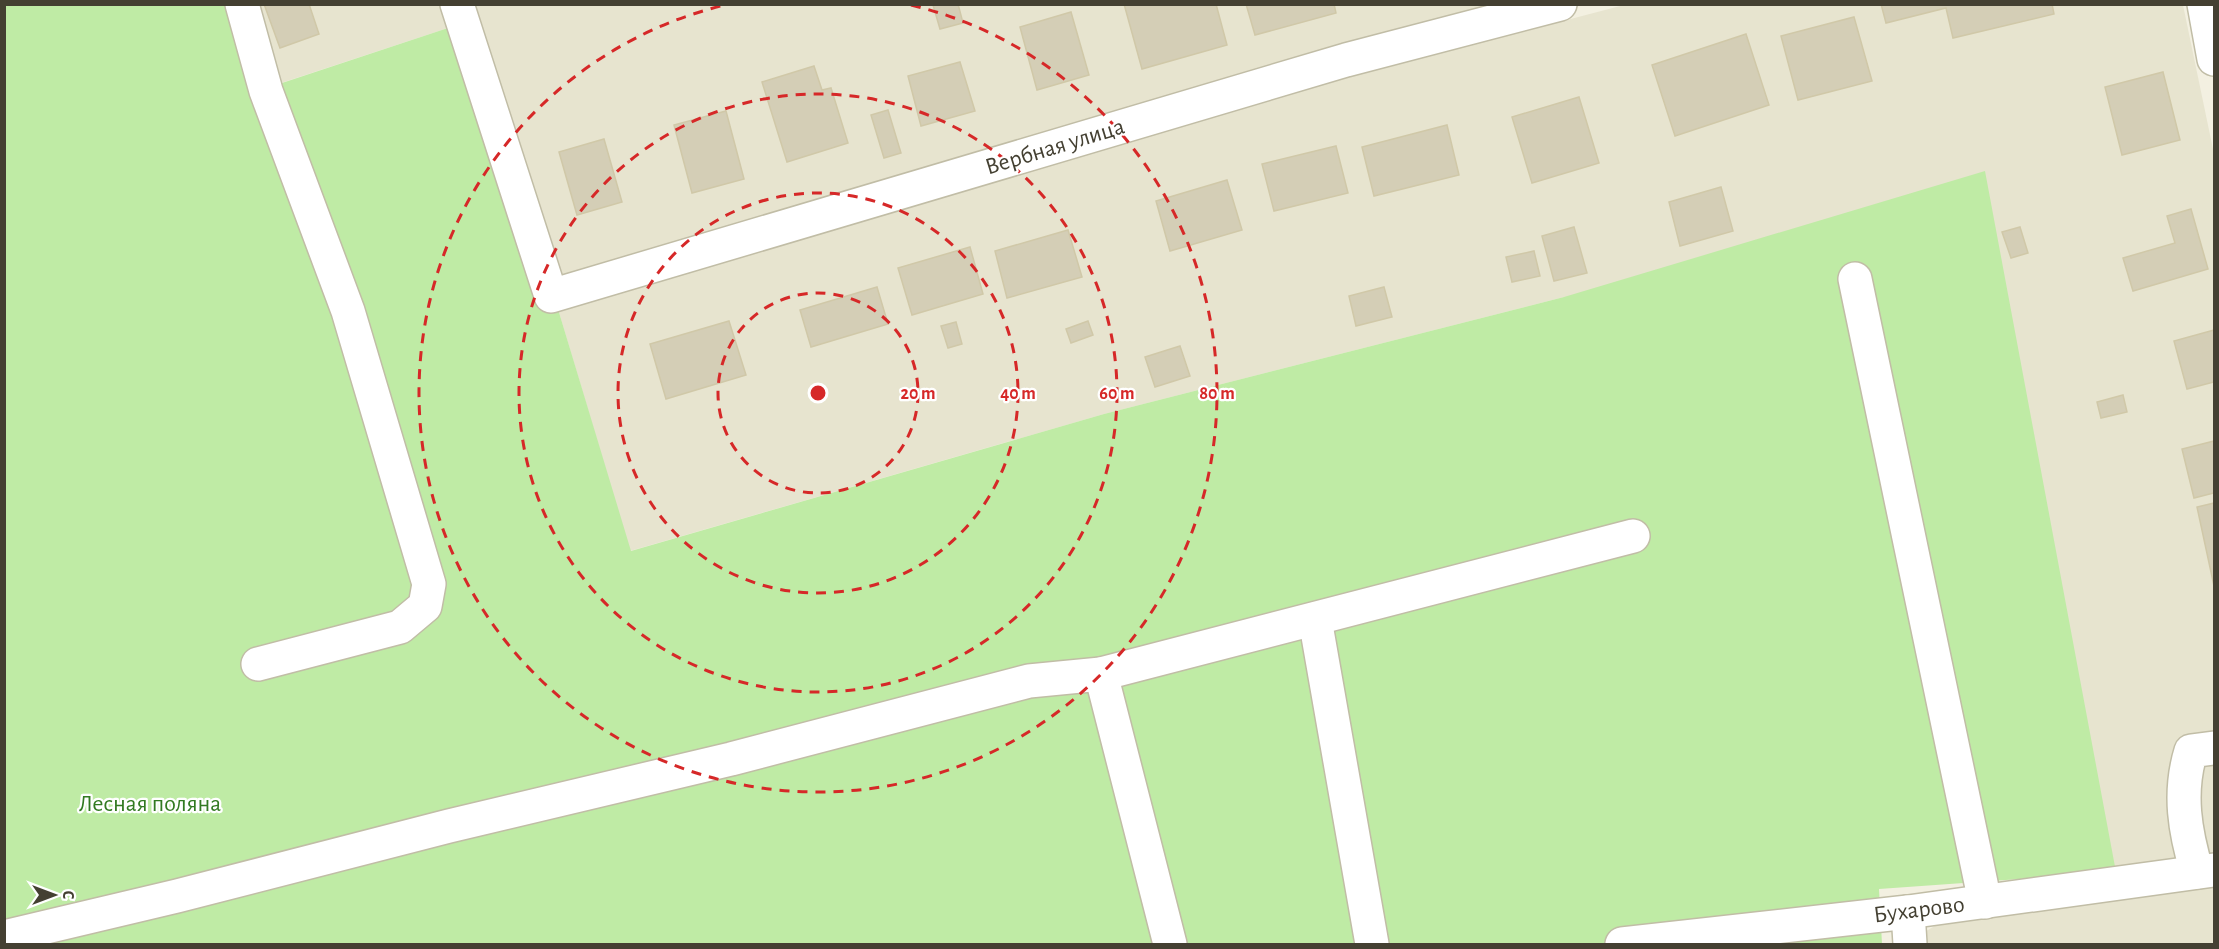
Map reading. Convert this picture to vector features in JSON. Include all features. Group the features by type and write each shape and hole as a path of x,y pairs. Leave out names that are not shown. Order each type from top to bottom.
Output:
{"street":[{"path":"243,4 266,91 348,311 429,584 425,606 400,627 258,664"},
{"name":"Вербная улица","path":"457,4 551,296 1346,60 1560,4"},
{"path":"2204,4 2214,59"},
{"path":"1855,279 1985,902"},
{"path":"4,937 189,894 449,826 730,759 1029,681 1101,674 1633,536"},
{"path":"1315,619 1372,945"},
{"path":"1101,674 1170,945"},
{"path":"2206,871 2185,832 2185,772 2191,751 2214,748"},
{"name":"Бухарово","path":"1622,945 1908,912 2206,871"},
{"path":"1908,912 1910,945"}],"shaded area":[{"path":"255,5 444,5 451,27 281,83"},
{"path":"471,5 1508,5 1294,60 898,175 561,279"},
{"path":"1624,5 2183,5 2214,154 2214,859 2116,872 1564,297 1104,414 630,551 558,309 1167,125"},
{"path":"2214,885 2214,944 1918,944 1918,936 1948,918"}],"green space":[{"name":"Лесная поляна","path":"5,5 255,5 282,83 451,27 558,309 631,551 1104,414 1564,297 1985,171 2116,872 1879,889 1882,944 5,944"}],"building":[{"path":"264,4 309,4 319,34 280,48"},
{"path":"958,4 963,23 940,29 933,5"},
{"path":"1124,4 1216,4 1227,45 1142,69"},
{"path":"1246,4 1334,4 1336,13 1255,35"},
{"path":"1881,4 2052,4 2054,14 1953,38 1946,8 1886,23"},
{"path":"1071,12 1089,75 1037,90 1020,27"},
{"path":"1854,17 1872,81 1798,100 1781,36"},
{"path":"1746,34 1769,105 1675,136 1652,65"},
{"path":"960,62 975,111 921,126 908,76"},
{"path":"814,66 822,90 831,88 848,143 787,162 762,82"},
{"path":"2163,72 2180,140 2122,155 2105,87"},
{"path":"1579,97 1599,163 1532,183 1512,117"},
{"path":"888,110 901,153 884,158 871,115"},
{"path":"726,111 744,179 692,193 674,125"},
{"path":"1447,125 1459,175 1374,196 1362,147"},
{"path":"604,139 622,202 577,215 559,152"},
{"path":"1336,146 1348,193 1274,211 1262,164"},
{"path":"1227,180 1242,230 1170,251 1156,201"},
{"path":"1721,187 1733,231 1680,246 1669,202"},
{"path":"2191,209 2208,269 2133,291 2123,258 2175,243 2167,216"},
{"path":"1574,227 1587,273 1554,281 1542,236"},
{"path":"2020,227 2028,253 2011,258 2002,232"},
{"path":"1068,230 1082,277 1007,298 995,251"},
{"path":"970,247 983,294 912,315 898,268"},
{"path":"1534,251 1540,276 1512,282 1506,257"},
{"path":"877,287 888,324 811,347 800,310"},
{"path":"1384,287 1392,317 1356,326 1349,296"},
{"path":"729,321 746,375 666,399 650,344"},
{"path":"1088,321 1093,335 1071,343 1066,329"},
{"path":"956,322 962,344 948,348 941,326"},
{"path":"2214,330 2214,382 2187,389 2174,341"},
{"path":"1180,346 1190,376 1155,387 1145,357"},
{"path":"2123,395 2127,412 2101,418 2097,402"},
{"path":"2214,441 2214,493 2194,498 2182,449"},
{"path":"2214,503 2214,586 2197,507"}]}
